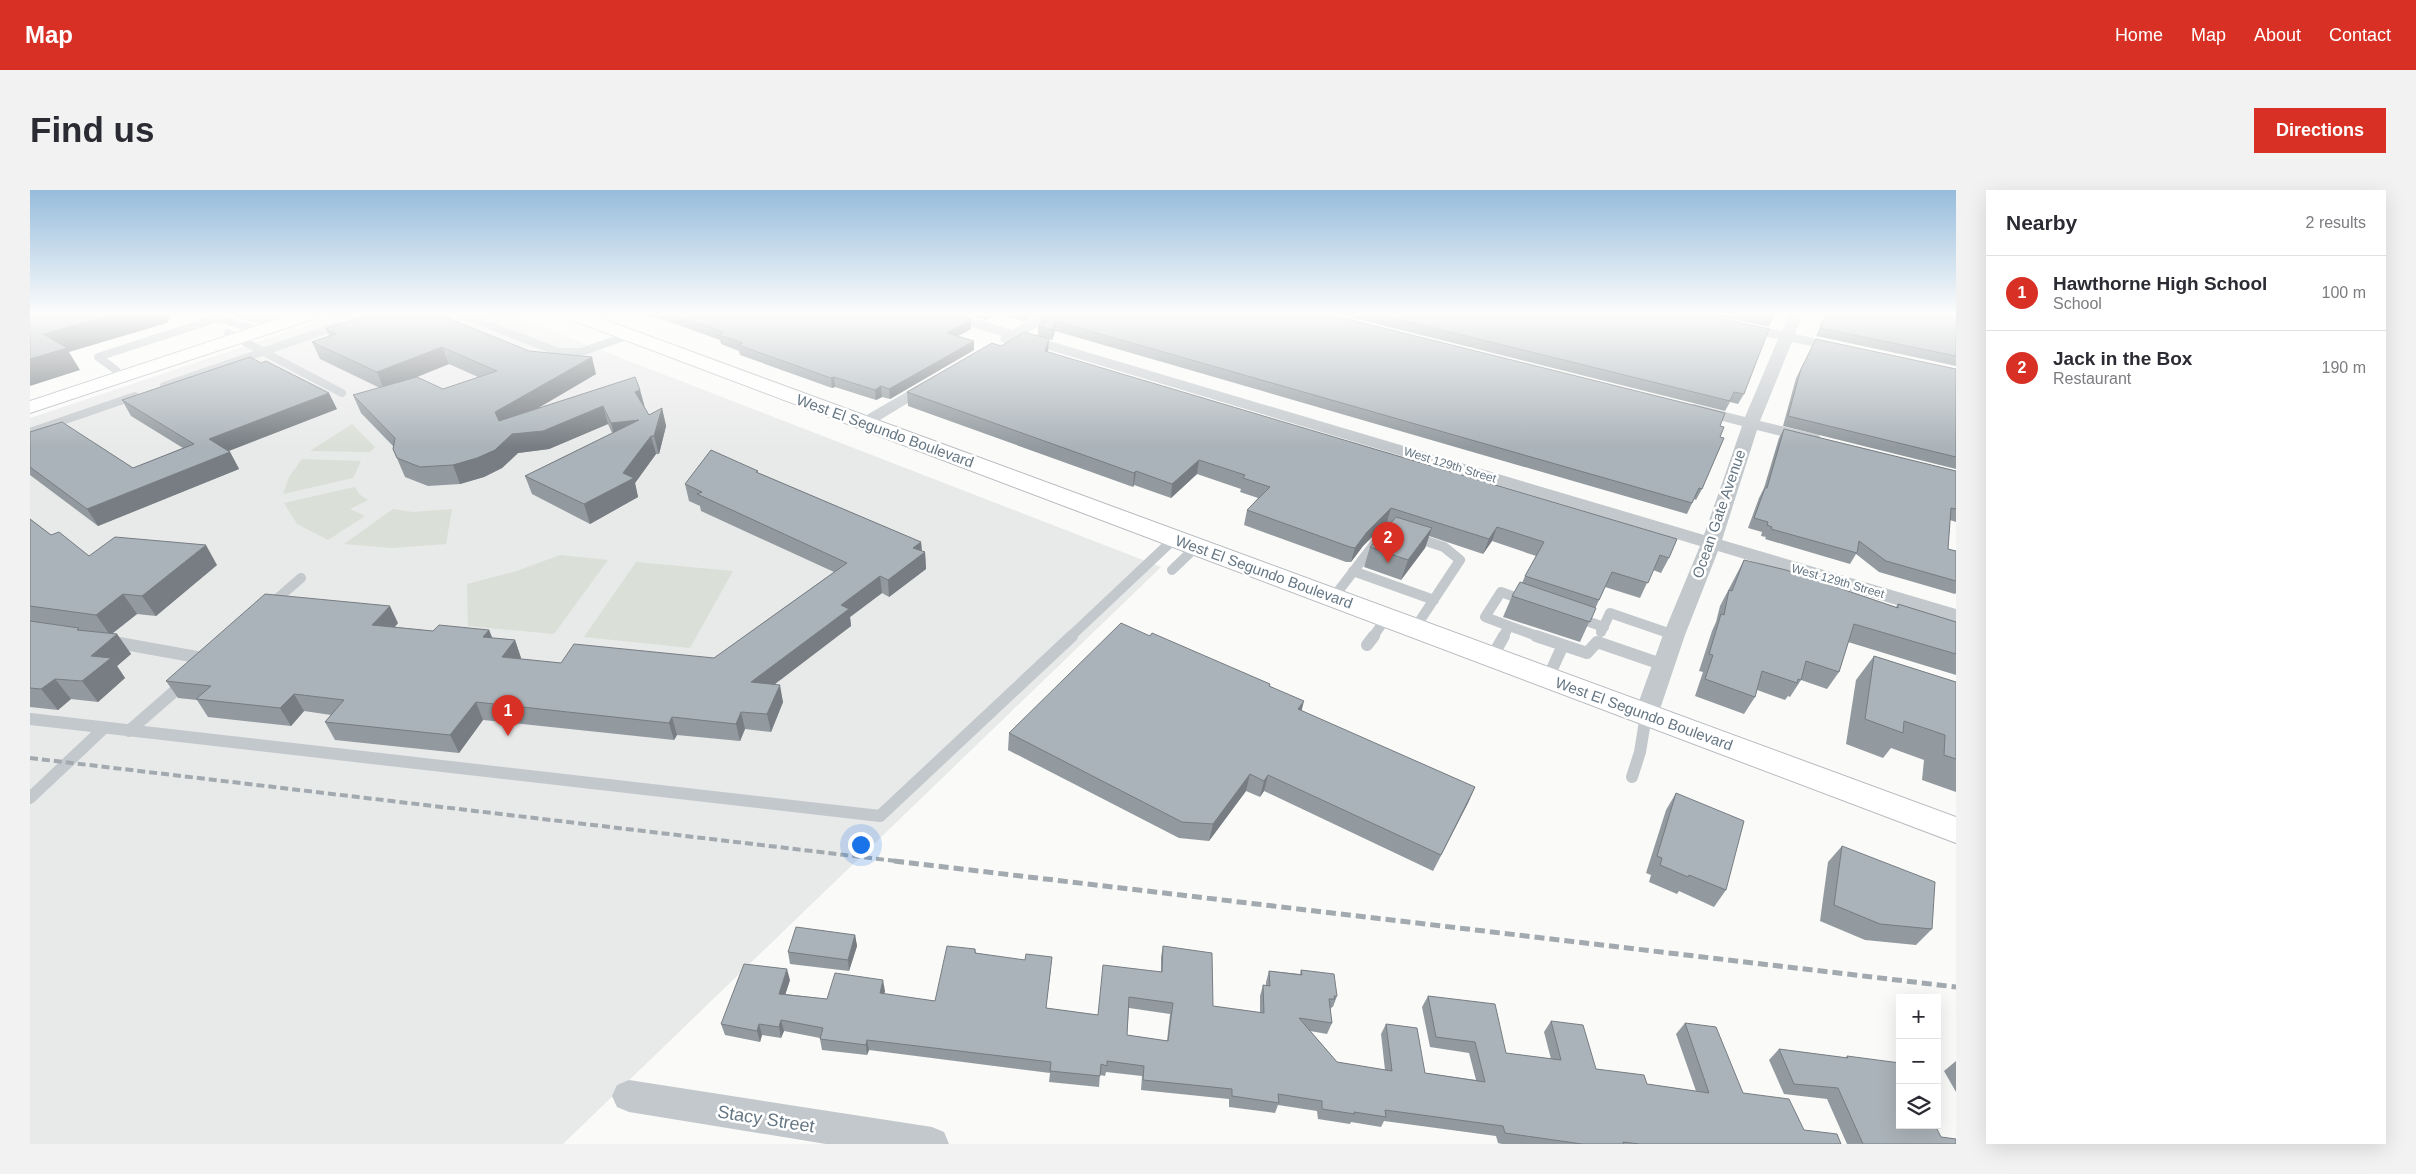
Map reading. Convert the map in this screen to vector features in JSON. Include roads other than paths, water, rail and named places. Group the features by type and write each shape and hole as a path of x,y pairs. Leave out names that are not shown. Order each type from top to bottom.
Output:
{"main road":[{"path":"30,398 149,359"},
{"path":"30,407 158,359"},
{"name":"West El Segundo Boulevard","path":"692,359 1956,830"}],"street":[{"name":"West 129th Street","path":"1092,359 1956,616"},
{"name":"Ocean Gate Avenue","path":"1646,714 1674,635 1711,544 1751,423 1778,359"},
{"path":"864,423 949,373"},
{"path":"1675,404 1826,443"},
{"name":"Stacy Street","path":"629,1096 843,1138 932,1144"}],"lane":[{"path":"152,390 245,359"},
{"path":"276,359 342,393"},
{"path":"30,432 142,393"},
{"path":"1333,598 1388,529"},
{"path":"1407,535 1444,547 1460,560 1415,628"},
{"path":"1172,570 1185,543"},
{"path":"30,719 129,732 880,816 1185,543"},
{"path":"1353,571 1434,600"},
{"path":"259,616 300,578"},
{"path":"1538,604 1501,592 1485,617 1587,653 1597,642 1610,613 1674,635"},
{"path":"1566,614 1604,627"},
{"path":"1367,645 1386,618"},
{"path":"1492,657 1509,626"},
{"path":"94,639 213,656 129,732"},
{"path":"1597,642 1664,665"},
{"path":"1548,678 1563,645"},
{"path":"1632,777 1640,752 1646,714"},
{"path":"30,798 104,728"}],"railway":[{"path":"30,758 904,862"},
{"path":"894,861 1956,987"}],"place":[{"name":"Jack in the Box","path":"1388,563"},
{"name":"Hawthorne High School","path":"508,736"}]}
